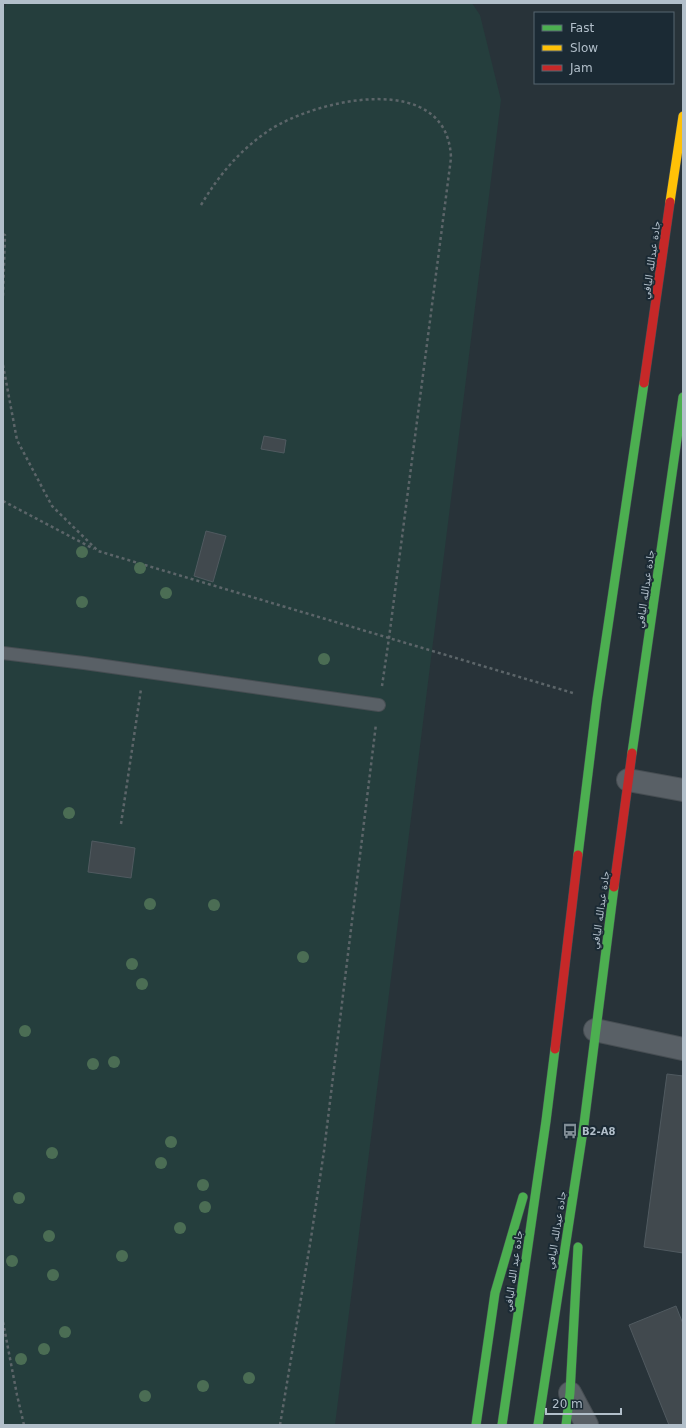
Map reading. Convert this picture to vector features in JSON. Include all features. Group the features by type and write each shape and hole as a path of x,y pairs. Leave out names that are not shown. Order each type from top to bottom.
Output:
{"highway":[{"name":"جادة عبدالله اليافي","path":"546,1121 597,700 683,116"},
{"name":"جادة عبدالله اليافي","path":"538,1425 584,1124 628,780 683,397"},
{"path":"476,1425 495,1293 546,1121"},
{"name":"جادة عبد الله اليافي","path":"502,1425 546,1121"},
{"path":"579,1219 584,1124"},
{"path":"566,1425 570,1393 578,1235"}],"street":[{"path":"628,780 683,790"},
{"path":"595,1030 683,1049"},
{"path":"570,1393 587,1425"}],"lane":[{"path":"3,653 144,671 379,705"}],"path":[{"path":"201,204 230,163 249,145 269,130 292,118 338,103 362,100 385,100 408,103 421,107 433,115 442,126 450,147 451,158 379,705 324,1151 280,1425"},
{"path":"3,234 5,235 3,297"},
{"path":"3,365 17,440 52,506 98,551"},
{"path":"3,501 98,551 597,700"},
{"path":"121,824 144,671"},
{"path":"3,1322 24,1425"}],"green space":[{"path":"7,3 472,3 480,15 501,100 335,1425 3,1425 3,10"}],"building":[{"path":"264,436 286,440 284,453 261,449"},
{"path":"206,531 226,536 213,582 194,576"},
{"path":"92,841 135,848 131,878 88,872"},
{"path":"667,1074 683,1076 683,1253 644,1247"},
{"path":"676,1306 683,1324 683,1425 669,1425 629,1325"}],"traffic: fast":[{"path":"578,855 597,700 644,383"},
{"path":"632,753 683,397"},
{"path":"538,1425 584,1124 614,887"},
{"path":"502,1425 555,1049"},
{"path":"476,1425 495,1293 523,1197"},
{"path":"566,1425 570,1393 578,1247"}],"traffic: slow":[{"path":"670,202 683,116"}],"traffic: jam":[{"path":"644,383 670,202"},
{"path":"614,887 632,753"},
{"path":"555,1049 578,855"}],"place":[{"name":"B2-A8","path":"570,1131"}]}
